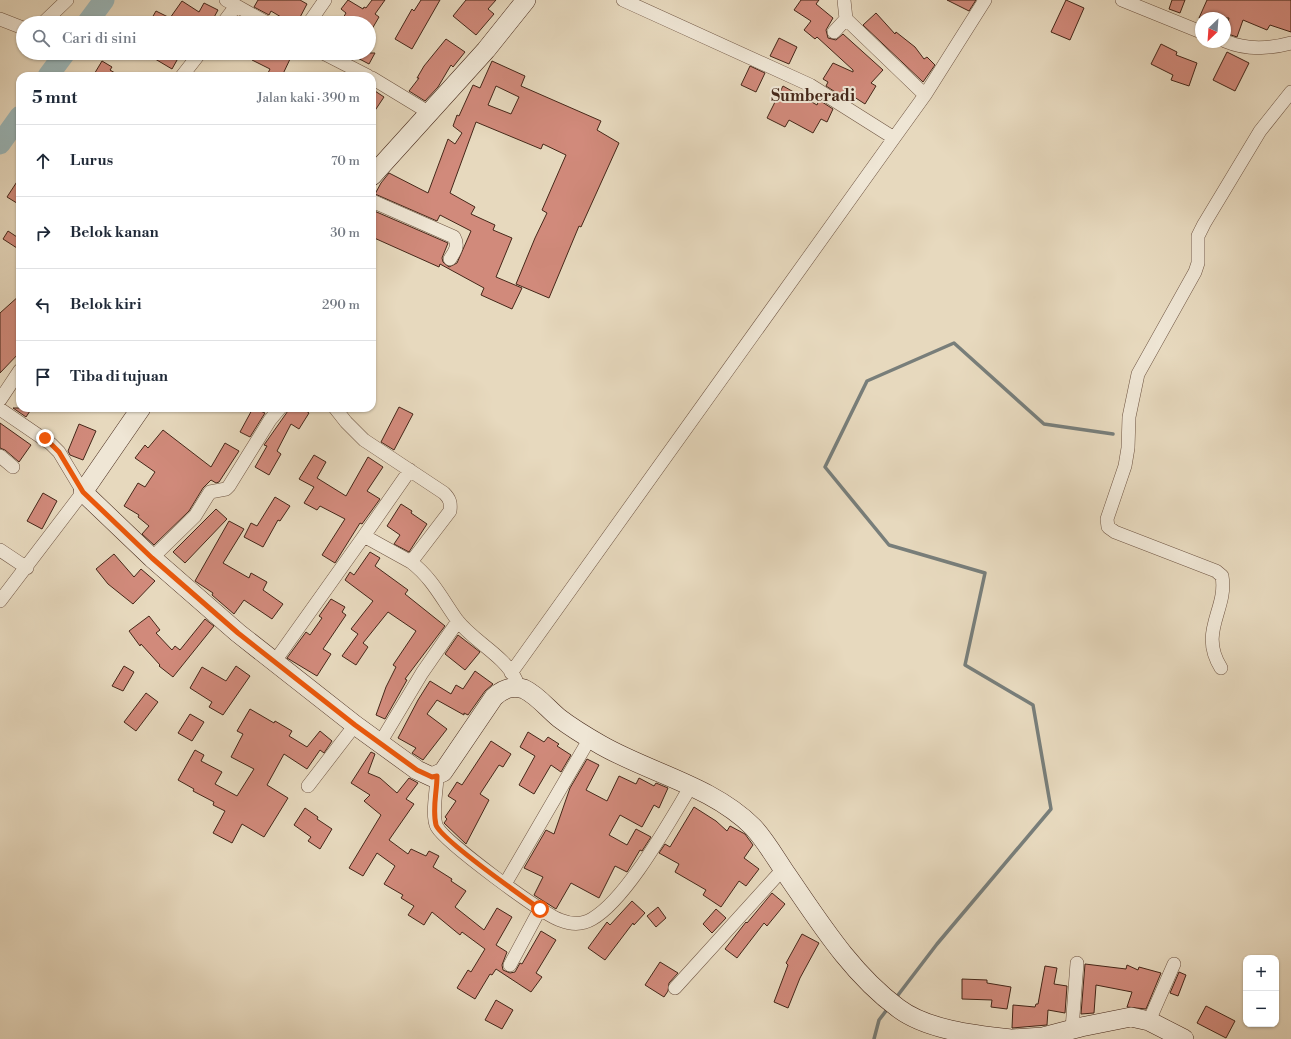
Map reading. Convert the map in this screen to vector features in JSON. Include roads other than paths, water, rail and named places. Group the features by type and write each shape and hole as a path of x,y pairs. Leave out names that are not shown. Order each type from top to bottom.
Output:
{"street":[{"path":"50,16 67,0"},
{"path":"314,16 325,0"},
{"path":"376,171 428,112 486,50 526,0"},
{"path":"623,0 810,85 894,138"},
{"path":"844,0 846,19 925,94"},
{"path":"0,409 51,444 59,452 83,492 152,558 238,633 355,725 417,770 432,777 437,776 447,768 494,697 514,680 925,94 985,0"},
{"path":"1122,0 1195,30"},
{"path":"226,16 231,3 254,16"},
{"path":"0,19 16,25"},
{"path":"834,32 846,19"},
{"path":"1231,44 1236,46 1258,48 1291,43"},
{"path":"185,72 195,60"},
{"path":"336,60 358,72"},
{"path":"376,80 428,112"},
{"path":"1221,668 1214,656 1211,639 1222,594 1222,576 1216,571 1115,532 1108,527 1107,519 1127,454 1129,417 1138,374 1195,272 1198,263 1198,236 1204,224 1260,131 1291,92"},
{"path":"376,203 454,237 457,243 457,248 450,259"},
{"path":"0,400 16,376"},
{"path":"0,601 27,568 83,492 138,412"},
{"path":"152,558 196,516 210,492 223,490 228,486 277,412"},
{"path":"338,412 364,440 444,493 451,504 450,511 411,562"},
{"path":"0,456 13,467"},
{"path":"275,661 410,470"},
{"path":"364,536 411,562 422,571 434,585 458,621 514,680 560,719 619,754 691,786 742,818 754,829 823,928 876,991 899,1010 914,1018 956,1031 1011,1039 1042,1037 1124,1017 1149,1021 1184,1039"},
{"path":"0,550 27,568"},
{"path":"380,743 422,673 458,621"},
{"path":"308,786 355,725"},
{"path":"505,884 590,738"},
{"path":"437,776 435,811 437,826 446,837 505,884 540,909 559,920 582,924 592,919 607,907 644,862 691,786"},
{"path":"675,988 783,869"},
{"path":"510,965 540,909"},
{"path":"1072,1029 1077,963"},
{"path":"1149,1021 1174,964"}],"waterway":[{"path":"92,16 104,0"},
{"path":"51,72 60,60"},
{"path":"0,144 16,122"},
{"path":"895,999 937,944 1051,809 1033,705 965,665 985,573 889,545 825,467 867,381 954,343 1044,424 1113,434"},
{"path":"874,1039 879,1020 889,1007"}],"district":[{"name":"Sumberadi","path":"813,96"}]}
